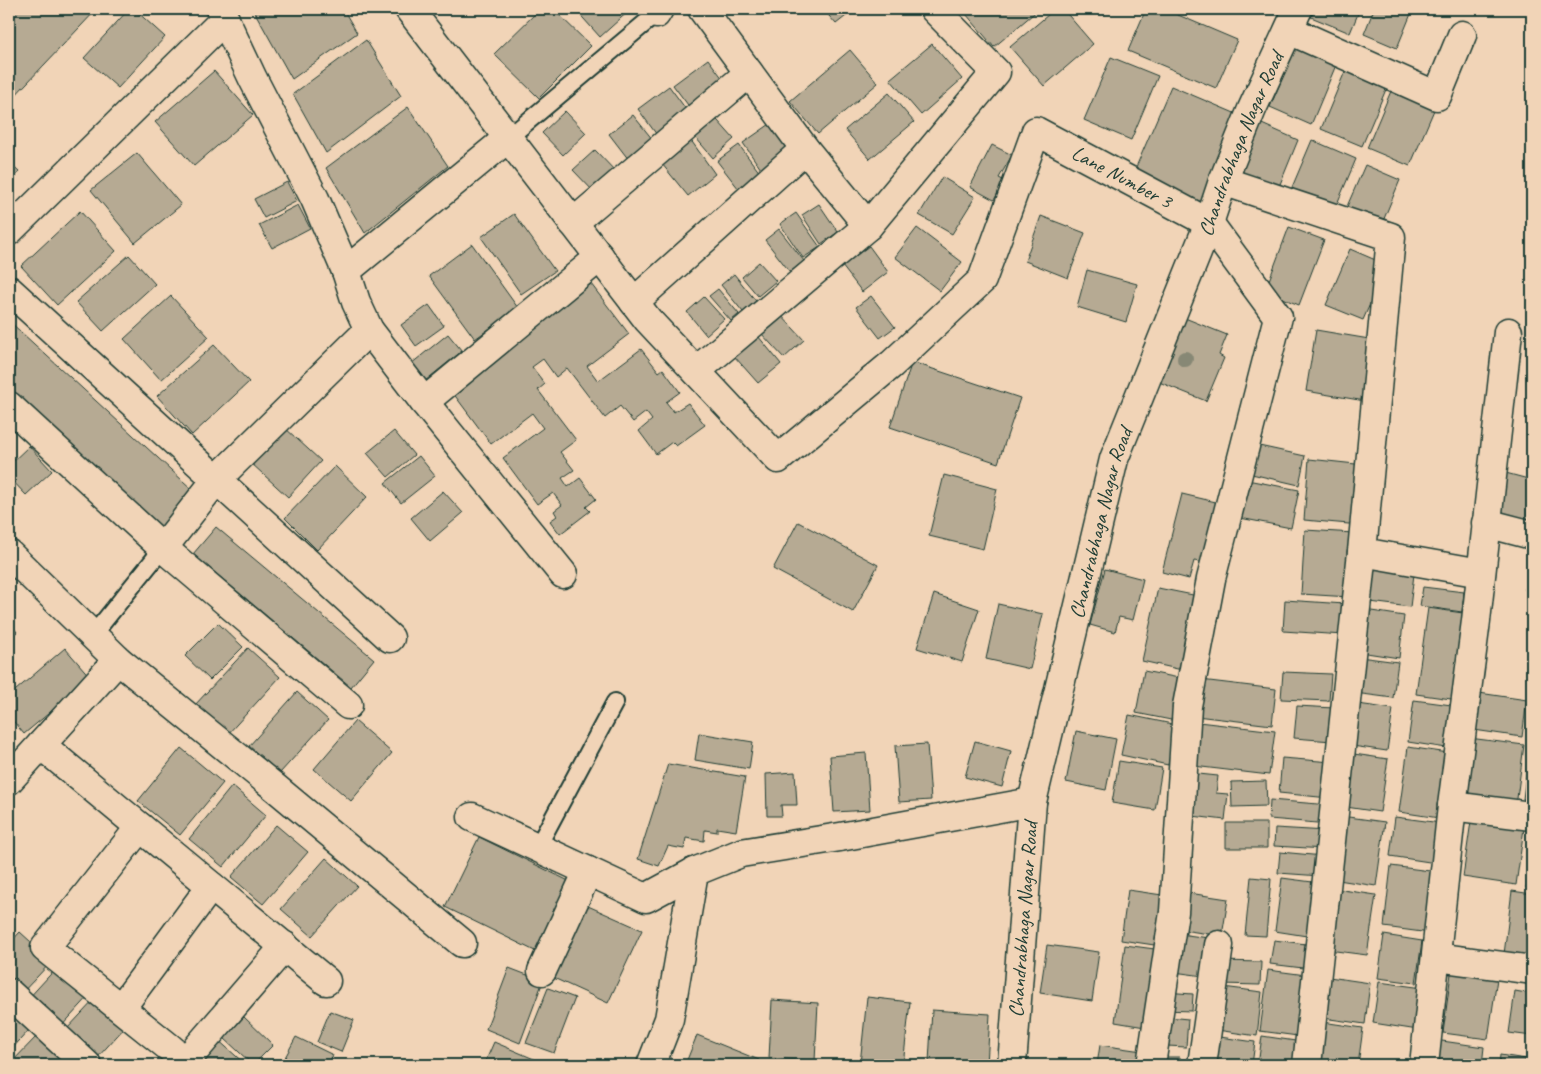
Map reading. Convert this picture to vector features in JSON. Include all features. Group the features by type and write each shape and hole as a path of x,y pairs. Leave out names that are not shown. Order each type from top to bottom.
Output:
{"street":[{"path":"409,9 648,320 696,371 868,226 996,72 934,9"},
{"path":"702,9 805,149 868,226"},
{"path":"9,231 223,14 253,79 315,200 369,330 424,402 563,574"},
{"path":"1294,19 1437,96 1462,35"},
{"name":"Chandrabhaga Nagar Road","path":"1012,1065 1032,802 1114,459 1252,109 1294,19"},
{"path":"573,222 749,73"},
{"name":"Lane Number 3","path":"696,371 778,459 892,364 982,280 1036,131 1208,224"},
{"path":"346,271 508,138"},
{"path":"634,302 805,149"},
{"path":"1223,181 1391,237 1362,552 1307,1065"},
{"path":"1151,1065 1174,912 1187,706 1211,579 1278,317 1208,224"},
{"path":"424,402 600,257"},
{"path":"9,290 390,638"},
{"path":"164,548 216,480 369,330"},
{"path":"1424,1065 1452,806 1508,332"},
{"path":"9,406 164,548 348,705"},
{"path":"1486,523 1532,535"},
{"path":"1362,552 1481,573"},
{"path":"9,554 118,660 462,943"},
{"path":"9,780 118,660"},
{"path":"41,745 326,981"},
{"path":"472,817 646,898 694,872 741,853 1032,802"},
{"path":"1452,806 1532,816"},
{"path":"140,827 45,948 187,1063 285,946"},
{"path":"542,971 588,871"},
{"path":"651,1065 670,1019 694,872"},
{"path":"121,1008 211,886"},
{"path":"1202,1065 1220,945"},
{"path":"1436,957 1532,970"},
{"path":"9,993 87,1065"}],"lane":[{"path":"508,138 657,11"},
{"path":"92,636 164,548"},
{"path":"537,848 615,702"}],"building":[{"path":"9,9 97,9 9,102"},
{"path":"129,9 134,9 165,37 118,88 84,58"},
{"path":"253,9 343,9 357,33 292,79"},
{"path":"540,9 553,9 591,46 539,98 494,54"},
{"path":"575,9 631,9 600,37"},
{"path":"823,9 855,9 836,24"},
{"path":"972,9 1039,9 994,47 966,14"},
{"path":"1055,9 1063,9 1093,44 1044,86 1010,47"},
{"path":"1146,9 1164,9 1237,40 1216,88 1128,51"},
{"path":"1315,9 1360,9 1350,33 1311,17"},
{"path":"1374,9 1413,9 1397,48 1364,34"},
{"path":"366,40 401,96 326,153 293,94"},
{"path":"932,44 962,79 921,115 890,79"},
{"path":"1295,48 1336,65 1311,125 1270,107"},
{"path":"850,50 878,83 818,134 790,101"},
{"path":"1111,57 1158,76 1131,140 1084,120"},
{"path":"708,59 726,83 691,109 673,85"},
{"path":"1346,69 1387,87 1362,146 1321,129"},
{"path":"214,71 253,115 194,166 155,122"},
{"path":"669,86 688,112 657,135 638,109"},
{"path":"1171,86 1239,115 1201,203 1133,174"},
{"path":"1391,91 1434,110 1410,166 1367,148"},
{"path":"889,93 914,122 870,159 845,130"},
{"path":"408,107 448,166 365,233 326,168"},
{"path":"565,111 586,133 563,155 542,133"},
{"path":"710,112 734,139 713,158 690,131"},
{"path":"633,115 653,140 629,160 609,134"},
{"path":"1255,121 1298,140 1276,194 1232,176"},
{"path":"773,122 793,151 763,172 743,143"},
{"path":"1532,135 1532,148 1528,147"},
{"path":"690,139 715,174 688,196 662,164"},
{"path":"1312,140 1356,159 1334,211 1290,192"},
{"path":"739,145 763,177 742,193 717,161"},
{"path":"992,145 1012,155 999,178 1005,181 994,200 970,187"},
{"path":"595,150 617,173 595,193 573,170"},
{"path":"137,153 181,205 135,243 91,190"},
{"path":"9,163 19,172 9,184"},
{"path":"1365,165 1400,180 1381,226 1345,211"},
{"path":"942,177 975,197 952,234 919,215"},
{"path":"287,182 297,201 264,218 254,199"},
{"path":"819,204 838,232 821,244 802,215"},
{"path":"298,205 310,228 272,248 259,225"},
{"path":"80,211 116,251 57,305 21,266"},
{"path":"796,213 820,247 803,258 780,224"},
{"path":"514,214 555,271 521,294 481,237"},
{"path":"1041,216 1085,233 1068,278 1025,261"},
{"path":"1289,227 1324,240 1299,305 1265,291"},
{"path":"917,228 962,262 940,291 895,257"},
{"path":"779,229 804,261 790,272 765,240"},
{"path":"472,244 518,308 475,339 429,276"},
{"path":"869,246 888,272 862,292 842,266"},
{"path":"1350,249 1387,265 1363,320 1326,305"},
{"path":"129,255 155,284 103,331 76,302"},
{"path":"759,262 776,281 758,296 742,277"},
{"path":"1087,270 1137,284 1126,322 1077,307"},
{"path":"734,274 756,301 743,312 721,285"},
{"path":"591,284 629,334 587,366 598,381 641,349 659,372 663,369 680,392 666,402 674,412 688,403 705,425 676,446 672,442 656,454 639,431 652,420 646,412 633,422 620,406 605,418 567,368 556,377 543,359 532,367 545,384 538,390 576,440 560,452 574,470 562,478 568,487 580,478 596,499 586,507 590,511 560,534 550,521 557,516 554,511 562,505 553,493 537,504 503,458 543,428 532,413 491,444 450,389"},
{"path":"718,289 739,314 731,321 709,296"},
{"path":"171,296 209,337 161,380 124,339"},
{"path":"871,296 895,327 880,338 856,307"},
{"path":"704,297 724,319 706,335 687,312"},
{"path":"429,305 444,326 416,346 401,325"},
{"path":"1532,313 1532,331 1528,330"},
{"path":"780,314 804,340 784,358 760,332"},
{"path":"1180,316 1227,335 1219,355 1224,358 1206,401 1154,380"},
{"path":"9,321 195,492 159,531 9,393"},
{"path":"1316,330 1375,340 1365,401 1306,391"},
{"path":"448,334 462,351 425,381 411,364"},
{"path":"758,336 781,364 758,383 734,356"},
{"path":"214,345 249,382 192,435 157,396"},
{"path":"912,362 1020,398 998,463 890,427"},
{"path":"284,427 321,461 288,497 251,463"},
{"path":"394,431 414,455 388,477 367,453"},
{"path":"1250,444 1305,456 1299,485 1243,472"},
{"path":"29,446 52,471 26,495 9,477 9,465"},
{"path":"419,456 435,476 401,503 385,483"},
{"path":"1309,459 1365,465 1360,525 1304,520"},
{"path":"335,466 367,497 317,550 285,518"},
{"path":"1502,472 1532,480 1532,528 1490,517"},
{"path":"944,475 997,489 983,549 929,536"},
{"path":"1242,479 1299,490 1291,528 1235,517"},
{"path":"443,491 463,513 430,541 411,518"},
{"path":"1182,494 1220,503 1205,563 1194,561 1189,579 1162,572"},
{"path":"798,522 878,565 853,612 773,569"},
{"path":"216,527 374,659 351,687 193,554"},
{"path":"1305,530 1354,533 1350,597 1301,594"},
{"path":"1532,553 1532,591 1525,590"},
{"path":"1375,560 1415,566 1410,607 1370,602"},
{"path":"1105,569 1143,579 1133,620 1119,617 1115,632 1090,625"},
{"path":"1423,587 1464,592 1462,612 1420,606"},
{"path":"1158,588 1198,596 1182,670 1142,661"},
{"path":"934,594 979,609 962,662 917,648"},
{"path":"1285,600 1345,604 1343,635 1283,631"},
{"path":"998,604 1043,614 1030,669 986,659"},
{"path":"1428,608 1470,614 1458,700 1416,694"},
{"path":"1365,610 1404,616 1399,658 1360,652"},
{"path":"9,622 17,632 9,639"},
{"path":"218,623 243,647 210,680 185,656"},
{"path":"65,648 91,678 24,734 9,716 9,696"},
{"path":"248,648 280,677 226,736 194,706"},
{"path":"1352,656 1398,662 1393,698 1347,692"},
{"path":"1144,671 1184,679 1176,721 1136,713"},
{"path":"1283,672 1331,674 1329,701 1281,699"},
{"path":"1201,680 1276,689 1272,725 1196,716"},
{"path":"297,692 328,720 280,773 249,746"},
{"path":"1479,693 1527,700 1522,737 1474,730"},
{"path":"1414,700 1459,706 1453,749 1408,742"},
{"path":"1351,703 1393,709 1387,751 1345,745"},
{"path":"1297,706 1334,708 1332,741 1294,738"},
{"path":"1532,712 1532,734 1529,733"},
{"path":"1129,715 1177,725 1168,765 1121,755"},
{"path":"355,721 392,753 351,801 314,769"},
{"path":"1190,721 1275,731 1269,775 1185,765"},
{"path":"1076,731 1116,739 1106,790 1066,782"},
{"path":"699,733 753,742 749,769 695,760"},
{"path":"1469,738 1524,745 1516,806 1461,798"},
{"path":"975,741 1011,751 1002,787 965,777"},
{"path":"1530,743 1532,743 1532,800 1523,799"},
{"path":"927,744 931,800 899,802 895,746"},
{"path":"1408,747 1455,754 1446,819 1399,812"},
{"path":"181,748 223,783 180,835 138,801"},
{"path":"866,753 870,810 834,812 830,756"},
{"path":"1347,753 1388,759 1380,812 1339,806"},
{"path":"1282,758 1332,762 1329,798 1279,793"},
{"path":"1119,761 1162,768 1155,810 1112,803"},
{"path":"668,764 745,777 736,831 717,828 717,832 705,830 704,841 686,838 684,849 668,846 659,866 638,859"},
{"path":"795,772 797,805 781,805 782,816 767,816 766,774"},
{"path":"1189,773 1218,776 1216,793 1228,794 1225,820 1184,815"},
{"path":"1266,781 1267,806 1232,807 1231,782"},
{"path":"232,786 266,815 223,867 189,839"},
{"path":"1270,800 1330,805 1329,824 1269,819"},
{"path":"1472,814 1525,821 1516,885 1463,877"},
{"path":"1341,816 1385,822 1376,886 1332,879"},
{"path":"1395,817 1441,823 1436,863 1390,856"},
{"path":"1226,823 1267,823 1267,848 1226,848"},
{"path":"276,825 308,852 263,904 231,877"},
{"path":"1275,828 1327,831 1325,849 1274,846"},
{"path":"479,837 577,885 543,955 445,907"},
{"path":"1532,846 1532,889 1526,888"},
{"path":"1280,852 1323,856 1321,876 1278,873"},
{"path":"326,858 357,886 312,936 281,909"},
{"path":"1391,866 1438,872 1430,933 1384,927"},
{"path":"1251,877 1271,879 1266,936 1245,935"},
{"path":"1282,878 1320,883 1313,937 1275,931"},
{"path":"1336,889 1376,895 1367,955 1328,950"},
{"path":"1128,890 1169,896 1161,946 1121,940"},
{"path":"1512,891 1532,894 1532,951 1530,966 1503,962"},
{"path":"1182,892 1228,899 1222,936 1176,929"},
{"path":"579,902 642,930 608,1003 545,974"},
{"path":"20,932 52,961 19,996 9,987 9,944"},
{"path":"1180,934 1216,939 1211,977 1174,972"},
{"path":"1384,935 1422,941 1416,983 1378,978"},
{"path":"1274,940 1314,945 1311,969 1270,964"},
{"path":"1047,945 1099,952 1092,1001 1040,993"},
{"path":"1125,945 1162,950 1151,1028 1115,1022"},
{"path":"1221,961 1261,962 1260,985 1221,984"},
{"path":"60,964 92,993 58,1030 26,1001"},
{"path":"1452,966 1498,972 1488,1039 1443,1033"},
{"path":"509,968 543,981 520,1043 486,1029"},
{"path":"1268,970 1306,975 1298,1036 1260,1031"},
{"path":"1329,977 1370,983 1365,1024 1323,1018"},
{"path":"1379,982 1423,988 1418,1030 1373,1023"},
{"path":"1223,987 1262,992 1257,1036 1217,1030"},
{"path":"548,988 575,998 554,1053 526,1043"},
{"path":"1515,991 1532,994 1532,1036 1509,1033"},
{"path":"1164,992 1193,994 1192,1011 1163,1010"},
{"path":"867,997 910,1002 903,1065 860,1064"},
{"path":"96,998 126,1026 97,1058 66,1030"},
{"path":"772,1000 818,1003 815,1061 769,1058"},
{"path":"9,1010 30,1029 9,1052"},
{"path":"932,1010 990,1014 987,1065 929,1062"},
{"path":"330,1011 354,1020 341,1052 317,1042"},
{"path":"244,1017 273,1045 253,1065 224,1038"},
{"path":"1168,1017 1188,1019 1186,1047 1167,1046"},
{"path":"1322,1022 1363,1028 1358,1065 1316,1065"},
{"path":"697,1035 759,1060 757,1065 685,1065"},
{"path":"37,1036 69,1065 9,1065"},
{"path":"1213,1036 1255,1042 1252,1065 1209,1065"},
{"path":"1262,1036 1302,1042 1299,1065 1258,1065"},
{"path":"296,1037 333,1055 328,1065 281,1065"},
{"path":"216,1038 246,1065 195,1065"},
{"path":"1435,1040 1484,1047 1482,1065 1432,1065"},
{"path":"494,1042 548,1065 484,1065"},
{"path":"1100,1045 1142,1051 1140,1065 1097,1065"},
{"path":"1500,1055 1532,1060 1532,1065 1499,1065"},
{"path":"1157,1057 1180,1057 1180,1065 1157,1065"}]}
